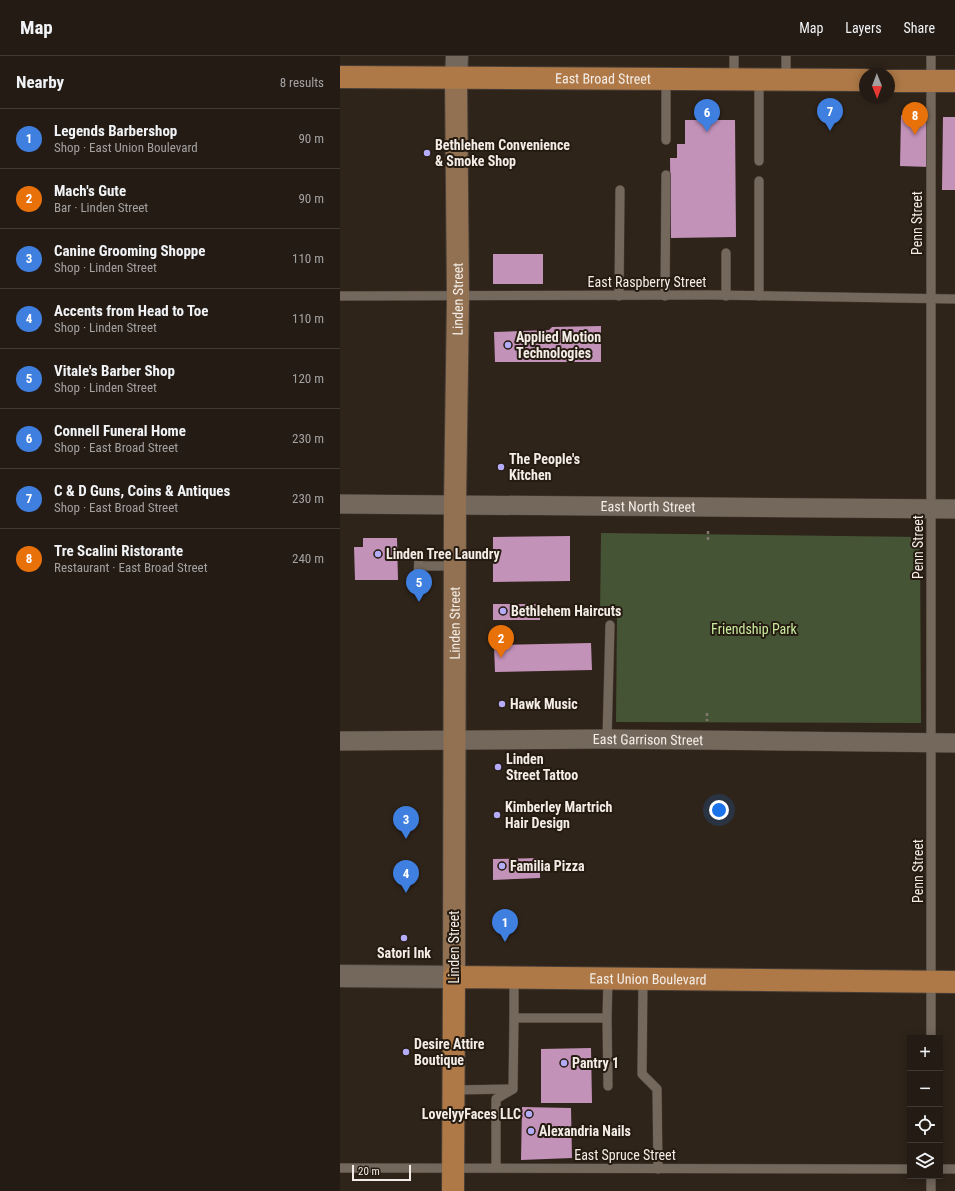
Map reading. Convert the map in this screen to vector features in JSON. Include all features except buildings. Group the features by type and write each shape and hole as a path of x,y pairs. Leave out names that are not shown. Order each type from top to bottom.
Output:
{"main road":[{"name":"East Broad Street","path":"340,78 859,80"},
{"name":"Linden Street","path":"454,1191 455,504 458,297 456,79"},
{"path":"895,81 955,81"},
{"name":"East Union Boulevard","path":"454,977 955,982"}],"street":[{"name":"Linden Street","path":"456,79 457,56"},
{"name":"East North Street","path":"340,504 955,509"},
{"name":"East Garrison Street","path":"340,741 607,739 955,743"},
{"name":"East Union Boulevard","path":"340,976 454,977"}],"lane":[{"path":"734,56 734,80"},
{"path":"786,56 786,80"},
{"name":"Penn Street","path":"931,56 932,1035"},
{"path":"666,79 666,140"},
{"path":"759,80 759,161"},
{"path":"665,296 666,175"},
{"path":"759,181 759,296"},
{"path":"619,296 620,190"},
{"path":"726,253 726,296"},
{"name":"East Raspberry Street","path":"340,296 759,296 955,299"},
{"path":"418,577 419,555"},
{"path":"419,566 455,566"},
{"path":"607,739 610,625"},
{"path":"513,1089 514,978"},
{"path":"608,979 608,1086"},
{"path":"644,979 642,1074 657,1089 658,1169"},
{"path":"514,1018 607,1018"},
{"path":"454,1090 513,1089"},
{"path":"496,1168 496,1099 513,1089"},
{"name":"East Spruce Street","path":"340,1168 907,1169"},
{"path":"943,1169 955,1169"},
{"path":"931,1179 931,1191"}],"path":[{"path":"708,531 708,540"}],"green space":[{"name":"Friendship Park","path":"601,533 920,537 921,723 616,722 617,616 600,615"}],"place":[{"name":"C & D Guns, Coins & Antiques","path":"830,131"},
{"name":"Connell Funeral Home","path":"707,132"},
{"name":"Tre Scalini Ristorante","path":"915,135"},
{"name":"Bethlehem Convenience & Smoke Shop","path":"427,153"},
{"name":"Applied Motion Technologies","path":"508,345"},
{"name":"The People's Kitchen","path":"501,467"},
{"name":"Linden Tree Laundry","path":"378,554"},
{"name":"Vitale's Barber Shop","path":"419,602"},
{"name":"Bethlehem Haircuts","path":"503,611"},
{"name":"Mach's Gute","path":"501,658"},
{"name":"Hawk Music","path":"502,704"},
{"name":"Linden Street Tattoo","path":"498,767"},
{"name":"Kimberley Martrich Hair Design","path":"497,815"},
{"name":"Canine Grooming Shoppe","path":"406,839"},
{"name":"Familia Pizza","path":"502,866"},
{"name":"Accents from Head to Toe","path":"406,893"},
{"name":"Satori Ink","path":"404,938"},
{"name":"Legends Barbershop","path":"505,942"},
{"name":"Desire Attire Boutique","path":"406,1052"},
{"name":"Pantry 1","path":"564,1063"},
{"name":"LovelyyFaces LLC","path":"529,1114"},
{"name":"Alexandria Nails","path":"531,1131"}]}
